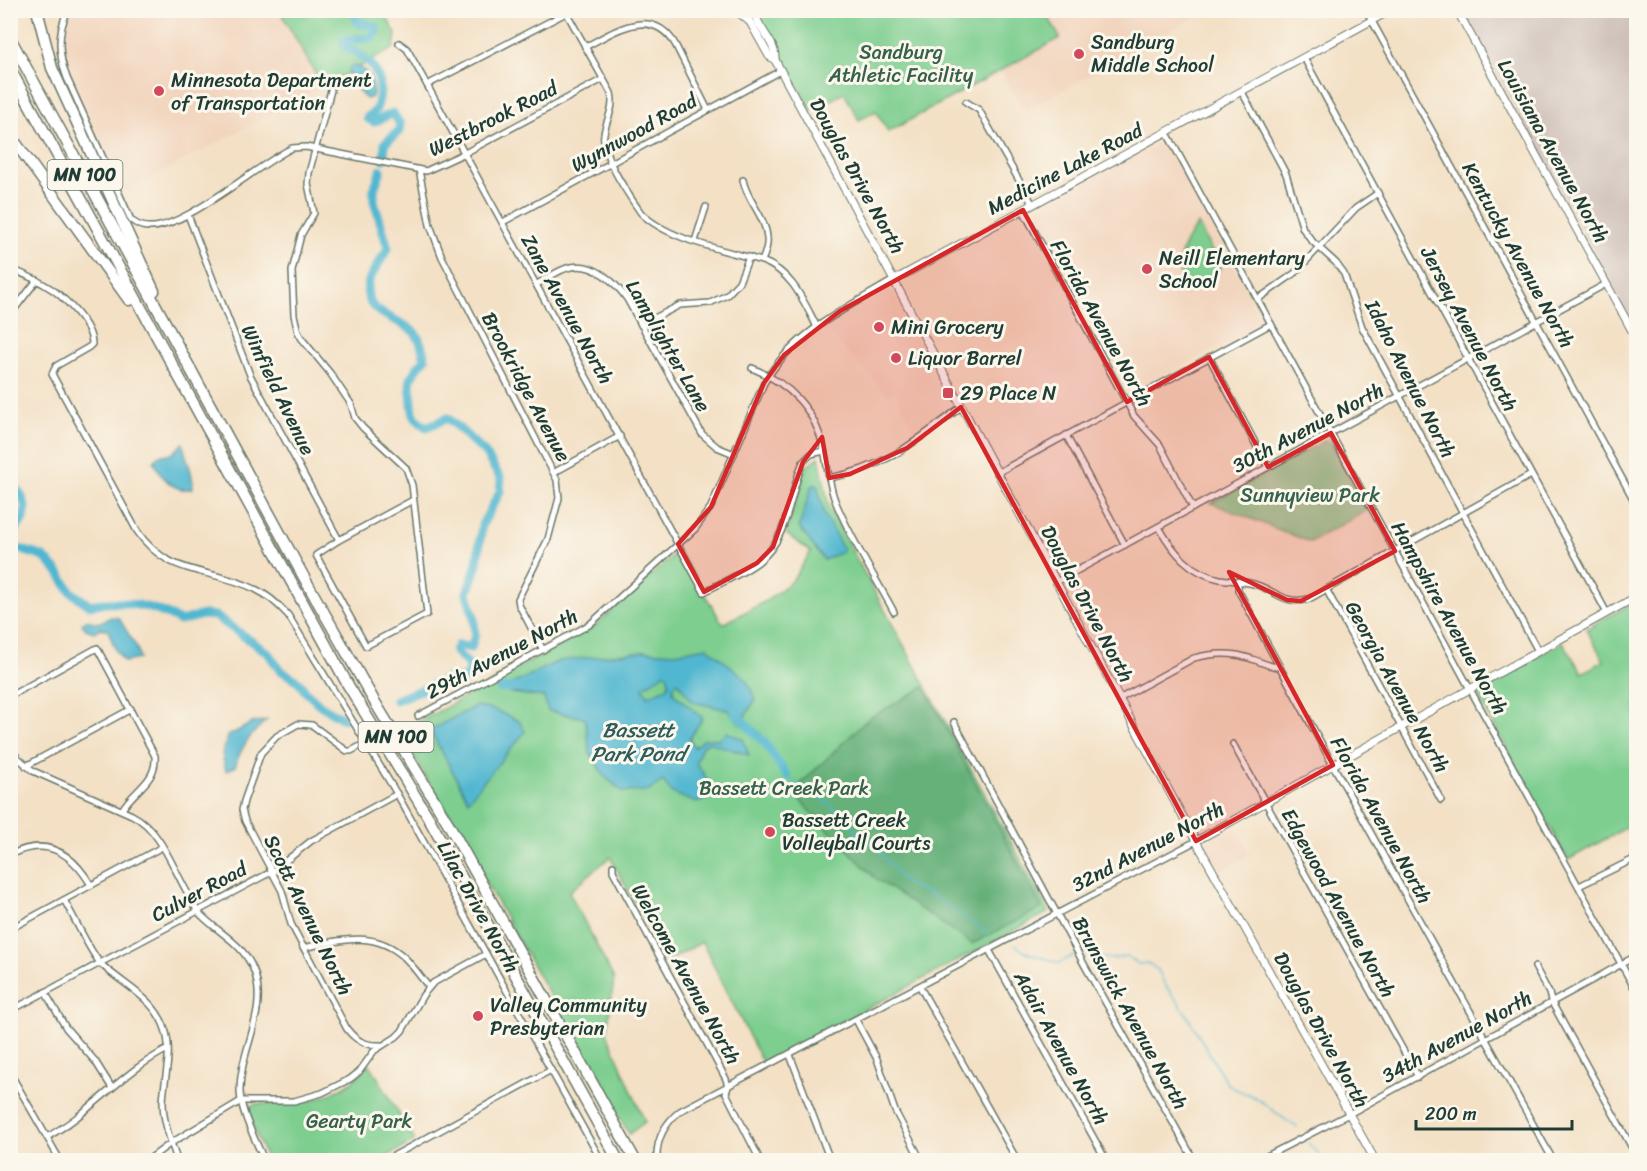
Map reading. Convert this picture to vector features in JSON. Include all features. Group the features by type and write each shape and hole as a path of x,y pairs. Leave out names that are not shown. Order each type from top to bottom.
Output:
{"highway":[{"path":"38,10 52,68 153,286 159,312"},
{"name":"MN 100","path":"10,38 332,627 448,823 635,1161"},
{"name":"MN 100","path":"10,69 348,685 428,818 618,1161"},
{"path":"10,135 157,338"}],"street":[{"name":"Westbrook Road","path":"68,10 60,37 63,67 131,220 138,225 156,227 188,215 285,151 299,147 426,171 465,153 603,79"},
{"name":"Douglas Drive North","path":"736,11 747,10"},
{"name":"Douglas Drive North","path":"754,10 756,19 775,54 780,71 961,407 1196,841 1375,1161"},
{"name":"Kentucky Avenue North","path":"1366,10 1636,504"},
{"name":"Medicine Lake Road","path":"678,544 708,513 769,375 790,349 817,327 894,280 1391,10"},
{"name":"Louisiana Avenue North","path":"1458,10 1636,338"},
{"name":"Douglas Drive North","path":"736,11 750,22 769,56 775,60"},
{"path":"427,84 566,12 613,100 603,135 604,148 634,204 649,221 668,232 762,261 777,268 789,279 817,327"},
{"path":"585,47 630,25 648,24 657,27 667,33 675,44 708,110"},
{"name":"Zane Avenue North","path":"399,43 407,49 427,84 704,592 757,563 773,547 783,526 803,462 812,454 824,451"},
{"name":"Jersey Avenue North","path":"1304,58 1607,613"},
{"name":"Wynnwood Road","path":"502,222 780,71"},
{"path":"331,90 308,184 314,213 301,235 292,271 296,324 302,339 330,373 351,404 359,423 406,468 412,485 427,614 366,646 316,555 413,500"},
{"name":"Idaho Avenue North","path":"1242,92 1286,174 1303,230 1344,274 1358,318 1538,651"},
{"path":"966,102 980,110 1033,205"},
{"name":"Hampshire Avenue North","path":"1167,132 1636,991"},
{"name":"Brookridge Avenue","path":"419,170 430,225 442,257 484,342 555,472 559,488 558,507 544,550 518,599 543,650"},
{"path":"743,180 746,193 767,234 767,245 762,261"},
{"path":"1258,299 1295,273 1356,208 1378,193"},
{"path":"695,241 706,207"},
{"name":"Florida Avenue North","path":"1023,210 1127,402 1139,422 1160,445 1194,508"},
{"name":"Winfield Avenue","path":"188,215 250,375 339,540"},
{"path":"640,325 680,305 710,303 727,296 739,282 749,257"},
{"name":"Lamplighter Lane","path":"537,284 570,267 592,270 612,281 620,290 702,434 717,447 734,454"},
{"path":"10,268 37,280 10,315"},
{"name":"Lilac Drive North","path":"37,280 53,290 75,312 92,338 92,344 89,347 56,366 51,374 143,541 150,549 168,561 254,588 277,603 288,615 398,794 601,1161"},
{"name":"30th Avenue North","path":"1056,582 1606,284"},
{"path":"997,473 1271,324"},
{"path":"1209,357 1268,467"},
{"path":"752,368 769,375 788,388 808,410 820,436 835,500 894,612"},
{"path":"829,478 870,468 889,459 961,407"},
{"path":"1066,435 1125,545"},
{"path":"555,472 620,436"},
{"path":"1159,526 1172,548 1194,568 1209,576 1258,585 1282,598 1294,601 1309,599 1531,476"},
{"name":"29th Avenue North","path":"418,716 588,625 678,544"},
{"name":"Florida Avenue North","path":"1238,581 1238,590 1333,765 1553,1161"},
{"name":"Georgia Avenue North","path":"1326,589 1441,800"},
{"name":"32nd Avenue North","path":"657,1161 659,1140 671,1118 680,1111 1196,841 1636,597"},
{"path":"10,696 97,648 152,748 156,764 150,778 122,810"},
{"path":"1119,699 1194,658 1207,655 1230,654 1272,667 1280,667"},
{"path":"26,766 131,709"},
{"name":"Brunswick Avenue North","path":"954,722 1194,1161"},
{"name":"Scott Avenue North","path":"366,743 347,751 312,725 298,724 291,727 271,740 261,753 242,810 244,821 282,891 291,924 352,1036 365,1044 381,1046"},
{"name":"Edgewood Avenue North","path":"1233,744 1418,1077"},
{"path":"10,747 26,766 146,823 198,910 248,958 257,981 258,1007 241,1077 241,1101 264,1161"},
{"name":"Culver Road","path":"10,1011 272,872 311,841 398,794"},
{"path":"10,855 37,847 54,849 74,861 91,885"},
{"path":"10,929 162,847"},
{"path":"1579,886 1636,858"},
{"name":"Welcome Avenue North","path":"613,866 613,871 726,1079 728,1087 726,1093 760,1161"},
{"path":"64,900 100,962 155,1009 165,1028 168,1048 163,1102 177,1161"},
{"path":"303,948 348,938 378,941 404,958 429,987"},
{"name":"Adair Avenue North","path":"989,950 1106,1161"},
{"path":"148,1161 171,1143 241,1101 294,1101 333,1089 359,1072 374,1052 402,1031 429,987 486,954"},
{"name":"34th Avenue North","path":"1259,1161 1418,1077 1551,1001 1636,956"},
{"path":"1535,967 1550,993 1551,1001 1636,1155"},
{"path":"920,987 1017,1161"},
{"path":"45,992 66,1028 95,1061 112,1088"},
{"path":"856,1020 877,1059 895,1111 921,1161"},
{"path":"47,1137 75,1120 148,1058 168,1048"},
{"path":"790,1055 830,1161"},
{"path":"386,1161 551,1070"},
{"path":"10,1073 60,1161"}],"highlighted area":[{"path":"1023,210 1127,402 1209,357 1268,467 1331,433 1395,551 1301,601 1287,600 1229,572 1333,765 1196,841 961,407 907,448 850,474 829,478 822,437 803,462 773,547 757,563 704,592 678,544 711,507 764,383 784,355 840,311"}],"shaded area":[{"name":"Sandburg Middle School","path":"1202,10 1204,12 1025,111 1000,70 1059,38 1045,11"},
{"path":"73,11 280,11 323,87 123,192 70,75 64,54 64,34"},
{"path":"1463,11 1636,11 1636,329 1620,301"},
{"name":"Neill Elementary School","path":"1162,141 1168,143 1263,321 1262,324 1128,396 1031,219 1031,215 1033,211"},
{"path":"887,289 893,291 954,404 953,409 918,438 895,392 889,396 823,327"},
{"path":"1234,825 1250,854 1220,872 1204,842"}],"green space":[{"path":"280,11 383,11 396,34 394,48 323,87"},
{"name":"Sandburg Athletic Facility","path":"759,11 1045,11 1060,38 888,132 876,111 859,120 844,93 811,110 759,18"},
{"path":"1198,224 1220,267 1218,272 1185,293 1180,273 1181,257 1187,241"},
{"name":"Sunnyview Park","path":"1326,440 1332,443 1368,510 1310,542 1211,503"},
{"name":"Bassett Creek Park","path":"819,457 829,508 1049,912 763,1064 702,942 666,962 610,857 569,892 614,979 607,1033 645,1122 629,1134 400,732 594,627 678,551 723,624 766,601 792,581 811,552 786,534 806,467"},
{"path":"1636,601 1636,822 1568,860 1477,694 1477,690 1563,642 1582,673 1604,661 1586,629"},
{"path":"924,687 1042,908 972,944 875,878 792,792 869,718"},
{"name":"Gearty Park","path":"369,1063 415,1141 380,1160 267,1160 253,1125 250,1106 262,1103 295,1104 319,1098 353,1081"}],"water":[{"path":"354,66 359,67 370,77 373,87 372,97 367,99 356,86 348,71"},
{"path":"1636,142 1636,202 1628,188 1626,173"},
{"path":"183,443 193,488 180,489 169,483 154,462 159,455 172,454"},
{"path":"817,484 824,514 844,551 824,560 799,527 812,486"},
{"path":"111,617 119,618 137,648 140,659 125,662 116,651 108,630 101,628 94,632 86,629 82,624 86,620 98,623"},
{"name":"Bassett Park Pond","path":"707,647 745,678 756,699 740,724 728,710 693,702 677,681 673,688 674,694 703,718 689,739 694,747 705,739 718,739 727,732 743,739 749,755 708,742 701,748 696,763 713,788 708,799 696,803 672,793 663,781 649,791 623,792 604,776 590,753 585,718 548,711 544,697 510,693 508,686 559,661 644,651 675,653","holes":["664,673 667,674 669,683 667,688 648,696 643,688"]},
{"path":"476,706 495,710 519,721 525,732 468,800 430,730"},
{"path":"267,720 247,741 235,767 226,771 222,754 228,736 252,723"}],"waterway":[{"path":"354,10 357,22 376,27 377,32 370,38 345,40 344,44 367,61 377,74 379,99 375,111 367,118 374,122 393,113 400,124 399,131 385,143 384,159"},
{"path":"381,170 374,189 374,201 388,248 369,281 367,292 375,308 408,327 420,342 425,359 415,371 410,384 413,413 426,427 448,418 485,453 501,479 500,492 482,525 477,564 467,593 474,617 475,635 471,648 458,645 455,651 471,667 464,679 448,679 396,700"},
{"path":"10,480 21,495 25,508 22,521 10,535"},
{"path":"10,546 44,557 59,573 71,592 89,605 124,603 148,607 180,621 203,615 215,616 268,653 280,670 298,681 320,705 343,719"},
{"path":"500,689 518,687"},
{"path":"735,713 765,743 787,776"},
{"path":"787,776 831,805 843,819 878,850 905,883 933,896 989,934"},
{"path":"1015,944 1023,951 1059,963 1075,955"},
{"path":"1086,956 1113,959 1127,956 1138,964 1148,963 1158,970 1165,985 1184,1010 1228,1085 1254,1097 1297,1127"},
{"path":"1308,1143 1324,1160"}],"place":[{"name":"Sandburg Middle School","path":"1079,54"},
{"name":"Minnesota Department of Transportation","path":"159,91"},
{"name":"Neill Elementary School","path":"1147,269"},
{"name":"Mini Grocery","path":"879,327"},
{"name":"Liquor Barrel","path":"896,358"},
{"name":"29 Place N","path":"948,393"},
{"name":"Bassett Creek Volleyball Courts","path":"770,832"},
{"name":"Valley Community Presbyterian","path":"478,1016"}]}
